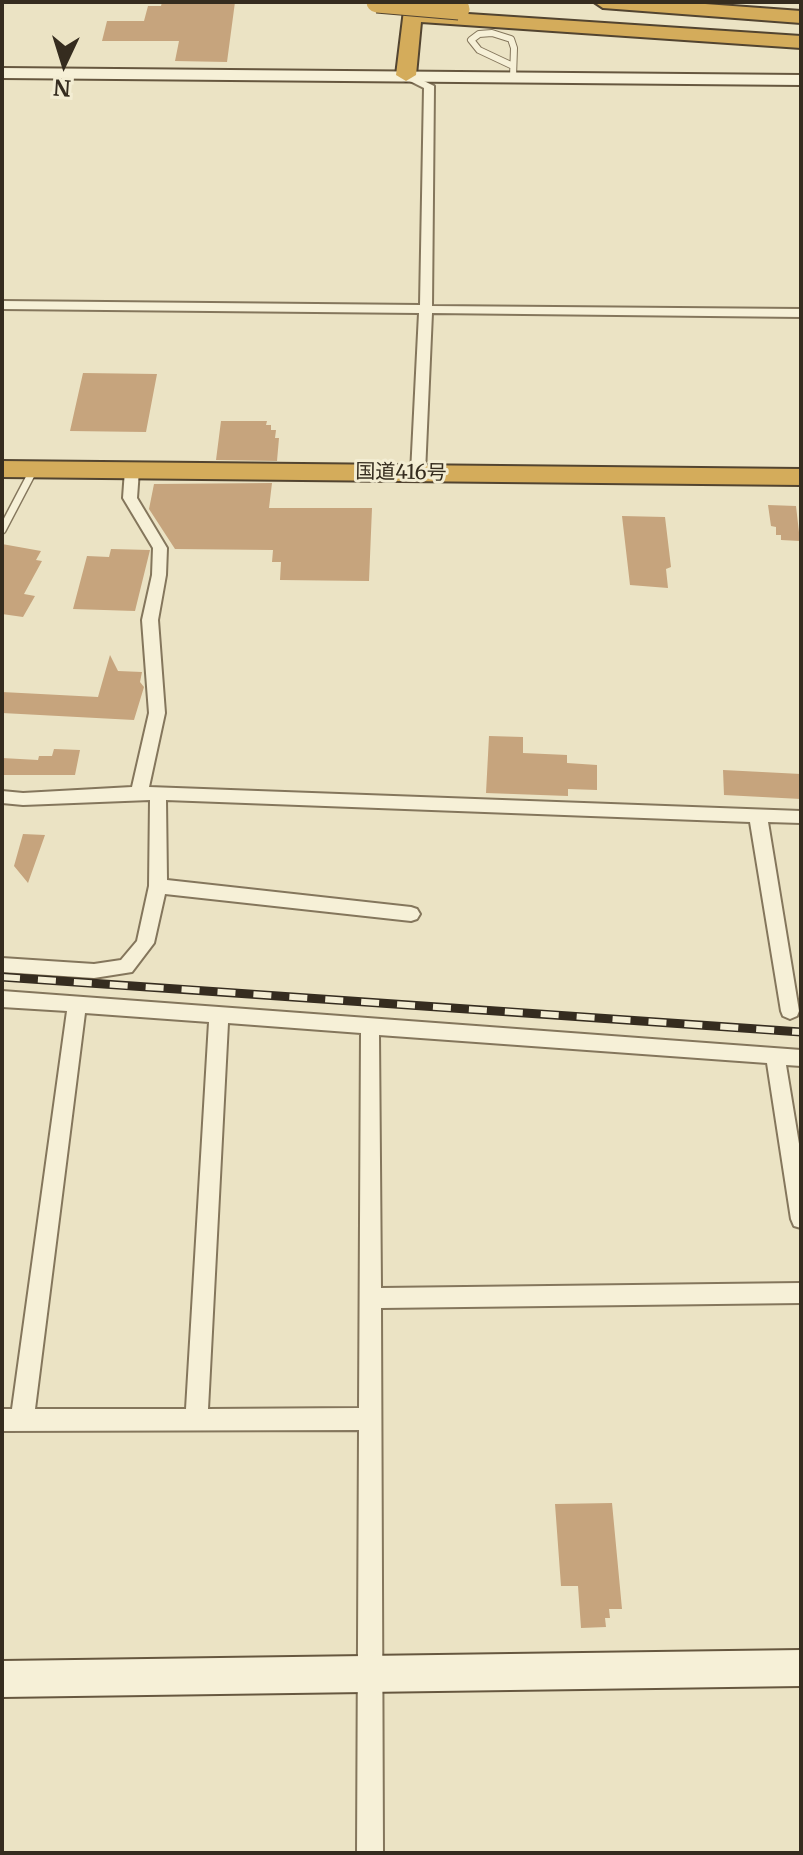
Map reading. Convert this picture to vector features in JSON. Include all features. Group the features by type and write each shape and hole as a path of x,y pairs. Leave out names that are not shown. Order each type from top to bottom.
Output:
{"highway":[{"path":"377,2 801,34"},
{"path":"603,2 801,17"},
{"path":"406,75 413,9 801,42"},
{"path":"506,12 801,26"},
{"name":"国道416号","path":"2,469 801,477"}],"street":[{"path":"2,73 406,75 513,71 801,80"},
{"path":"406,75 429,86 426,309 418,473"},
{"path":"2,305 801,313"},
{"path":"2,965 94,971 126,967 145,943 158,886 148,794 157,713 150,620 159,575 160,548 130,498 132,470"},
{"path":"2,797 23,799 148,794 801,817"},
{"path":"758,816 790,1011"},
{"path":"158,886 411,914"},
{"path":"2,999 801,1058"},
{"path":"77,1004 12,1420 370,1419"},
{"path":"196,1419 219,1013"},
{"path":"370,1024 370,1853"},
{"path":"775,1056 801,1219"},
{"path":"371,1298 801,1293"},
{"path":"2,1679 801,1668"}],"lane":[{"path":"492,33 508,37 513,43 513,71 474,47 472,38 492,33"},
{"path":"2,530 34,469"}],"building":[{"path":"162,2 235,2 227,62 175,61 179,41 102,41 107,21 144,21 148,6 161,6"},
{"path":"83,373 157,374 146,432 70,431"},
{"path":"221,421 267,421 266,425 271,425 271,430 276,430 275,438 279,438 277,461 216,460"},
{"path":"272,483 269,508 372,508 369,581 280,580 281,562 272,562 273,550 175,549 149,509 154,484"},
{"path":"768,505 796,506 800,541 781,540 781,535 776,535 776,527 771,526"},
{"path":"622,516 665,517 671,567 666,569 668,588 630,585"},
{"path":"2,544 41,551 36,560 42,561 24,594 35,596 23,617 2,614"},
{"path":"111,549 150,550 135,611 73,609 87,556 109,557"},
{"path":"110,655 118,671 142,672 140,682 144,687 134,720 2,713 2,692 98,697"},
{"path":"489,736 523,737 523,753 567,755 567,763 597,765 597,790 568,789 568,796 486,793"},
{"path":"54,749 80,750 75,775 2,775 2,758 38,760 39,756 52,756"},
{"path":"723,770 801,774 801,799 724,795"},
{"path":"23,834 45,835 28,883 14,866"},
{"path":"612,1503 622,1609 609,1609 610,1618 605,1618 606,1627 581,1628 578,1586 561,1586 555,1504"}],"railway":[{"path":"2,977 801,1032"}]}
